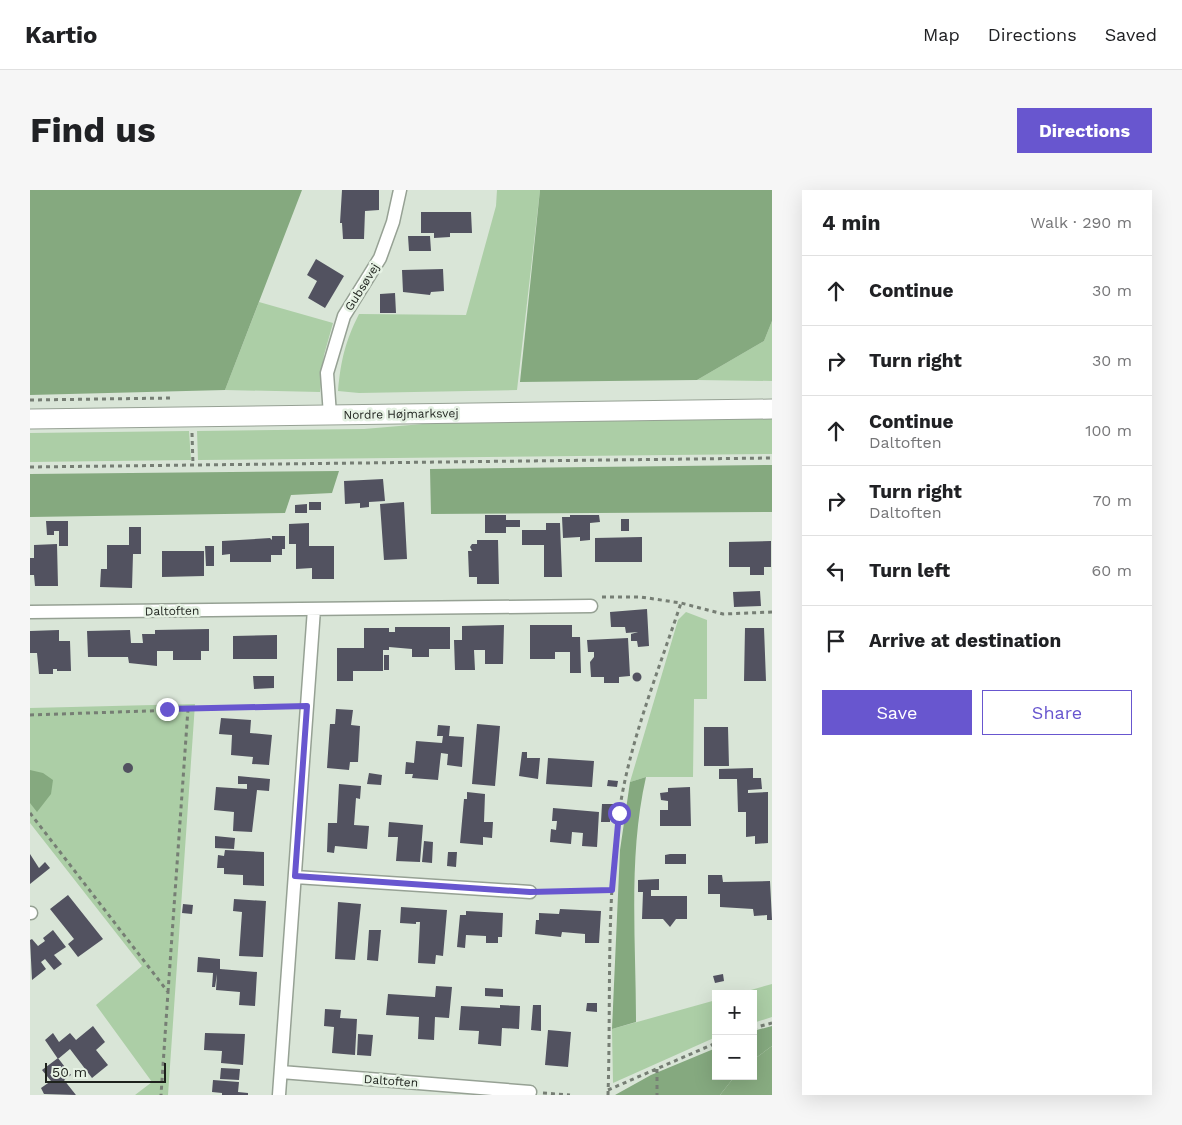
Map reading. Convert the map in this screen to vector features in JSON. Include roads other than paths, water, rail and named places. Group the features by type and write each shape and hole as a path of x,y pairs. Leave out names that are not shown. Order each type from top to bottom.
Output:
{"street":[{"name":"Gubsøvej","path":"330,415 327,373 344,316 380,258 393,222 400,190"},
{"name":"Nordre Højmarksvej","path":"30,419 772,409"},
{"name":"Daltoften","path":"30,612 591,606"},
{"path":"279,1095 314,609"},
{"path":"295,876 530,892"},
{"name":"Daltoften","path":"281,1072 530,1092"}]}
